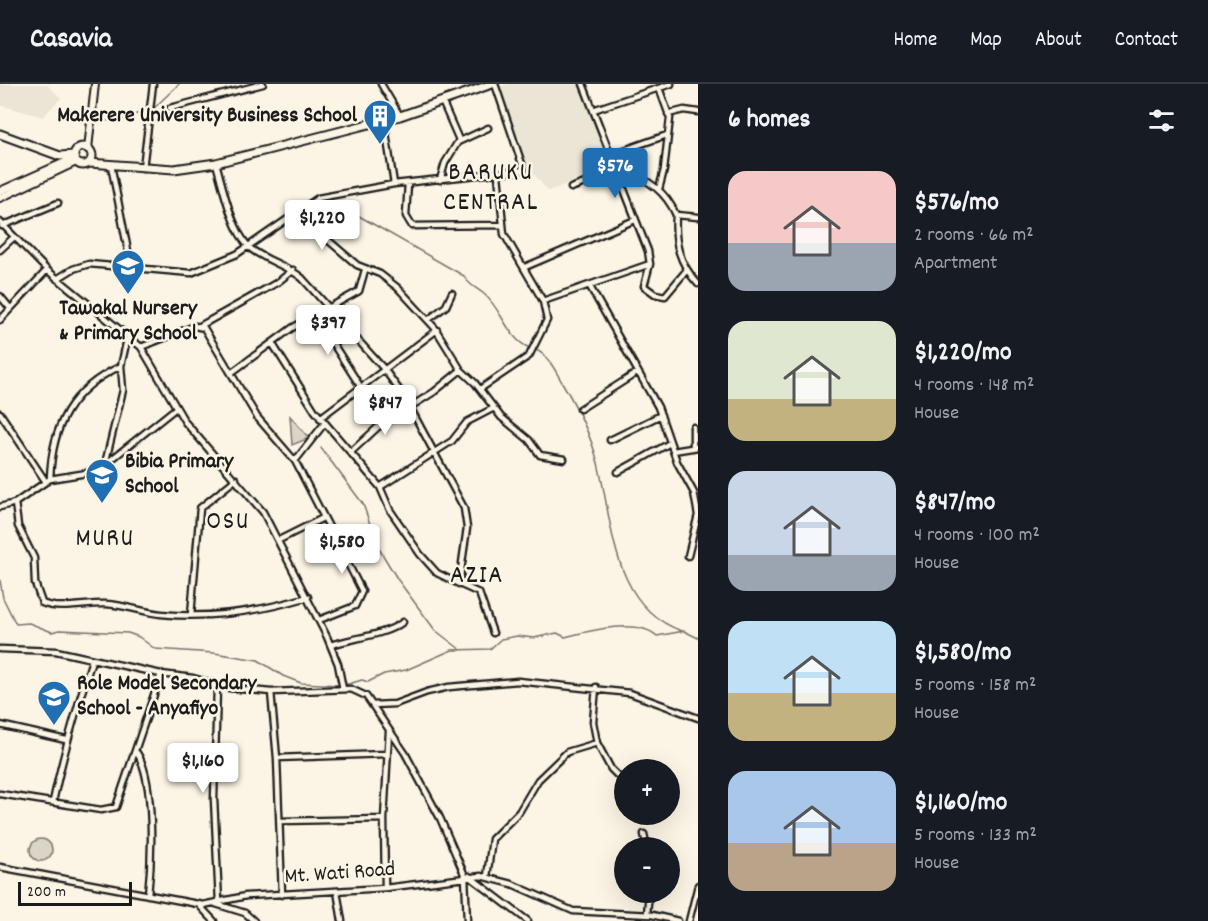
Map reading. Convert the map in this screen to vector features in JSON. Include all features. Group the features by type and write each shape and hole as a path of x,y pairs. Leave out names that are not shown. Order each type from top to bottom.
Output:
{"main road":[{"path":"0,134 60,156 75,158 82,165 90,156 95,84"},
{"path":"0,198 75,158 81,147 90,156 107,164 174,169 216,163 400,116 494,84"},
{"path":"0,191 75,158"}],"street":[{"path":"143,168 153,84"},
{"path":"170,108 263,84"},
{"path":"381,84 400,116"},
{"path":"57,279 73,269 89,264 191,273 217,264 249,247 318,198 394,184 498,175 524,170 494,84"},
{"path":"583,84 648,251 650,264 644,286 660,296 667,294 686,271"},
{"path":"593,110 671,84"},
{"path":"658,189 664,170 668,114 659,88"},
{"path":"442,101 458,142"},
{"path":"668,114 684,110 698,112"},
{"path":"384,120 394,184"},
{"path":"440,180 445,163 458,142 488,128"},
{"path":"610,155 667,135"},
{"path":"216,163 232,215 249,247 293,270 329,306 384,369 411,407 461,501 467,521 459,584"},
{"path":"107,164 131,266"},
{"path":"571,188 615,170 624,170 658,189 670,201 676,215 676,245 686,271 698,284"},
{"path":"480,389 532,352 547,320 543,301 506,238 498,175"},
{"path":"408,183 406,216 412,226 503,225"},
{"path":"58,204 1,224 57,279 141,346 176,408 206,447 263,512 320,620 338,664 343,689"},
{"path":"301,208 326,239 365,270 380,274 398,288 437,330 461,370 480,389 494,408 529,440 540,455 564,459"},
{"path":"676,215 698,217"},
{"path":"525,267 635,220"},
{"path":"0,250 13,238"},
{"path":"543,301 650,264"},
{"path":"0,320 47,270"},
{"path":"141,346 200,326 278,282 293,270"},
{"path":"231,373 314,314 358,291 365,270"},
{"path":"589,285 661,414 670,443 696,494 698,516 688,556"},
{"path":"428,320 446,306 452,293"},
{"path":"0,296 10,308"},
{"path":"314,314 360,386"},
{"path":"200,326 204,327 257,417 295,461 362,591 355,606 320,620"},
{"path":"320,418 437,330"},
{"path":"104,465 123,390 121,366 128,335"},
{"path":"272,343 324,424 380,487 390,510 430,566 479,593 493,633"},
{"path":"48,481 56,435 78,395 103,374 121,366"},
{"path":"351,452 378,428 461,370"},
{"path":"580,409 638,372"},
{"path":"0,507 15,503 48,481 94,471 176,408"},
{"path":"380,487 452,441 467,422 494,408"},
{"path":"0,413 48,481"},
{"path":"610,440 661,414"},
{"path":"295,461 324,424"},
{"path":"674,451 696,448 693,427"},
{"path":"618,472 670,443"},
{"path":"191,615 200,508 236,479"},
{"path":"15,503 18,526 35,562 35,583 42,603 63,606 110,604 160,614 191,615 275,606 308,597"},
{"path":"279,540 323,518"},
{"path":"331,645 359,636 389,631 403,622"},
{"path":"0,649 40,649 161,674 193,678 217,686 271,692 343,689 363,693 405,753 436,810 467,876 467,921"},
{"path":"53,802 66,740 76,717 92,660"},
{"path":"0,794 101,810 116,807 137,753 161,674"},
{"path":"372,705 395,704 427,692 449,687 518,681 541,685 596,687 635,694 698,718"},
{"path":"217,686 214,799 216,903 245,913 254,921"},
{"path":"596,687 593,722 597,743 614,772"},
{"path":"271,692 277,758 282,895"},
{"path":"0,725 66,740"},
{"path":"385,888 384,819 389,731"},
{"path":"488,877 492,839 519,812 538,780 567,752 597,743"},
{"path":"137,753 147,777 151,855 148,895"},
{"path":"277,758 386,754"},
{"path":"280,821 384,819"},
{"name":"Mt. Wati Road","path":"0,867 198,904 216,903 246,896 385,888 467,876 488,877 512,884 573,911 647,914 678,921"},
{"path":"467,876 528,921"},
{"path":"689,921 698,885"},
{"path":"337,891 342,921"},
{"path":"647,914 648,903"},
{"path":"198,904 214,921"}],"shaded area":[{"path":"0,84 46,84 61,98 43,117 0,105"},
{"path":"508,84 580,84 610,168 548,191 527,166 520,138 515,134 499,87"},
{"path":"290,416 309,438 292,445"},
{"path":"41,839 49,842 52,850 49,858 41,861 33,858 30,850 33,842"}],"waterway":[{"path":"153,109 179,84"},
{"path":"97,120 117,121 148,110"},
{"path":"328,207 347,216 359,216 464,276 470,284 490,300 516,338 530,348"},
{"path":"534,349 539,351 554,369 575,405 590,438 597,460 614,542 630,586 643,605 660,620 682,631"},
{"path":"321,448 363,504 378,547 398,580 435,630 461,650"},
{"path":"0,580 3,598 16,624 29,623 52,632 59,630 128,633 139,637 155,649 214,653 258,660 283,676 301,683 340,685"},
{"path":"345,685 362,680 368,682 384,674 406,670 452,650 490,649 501,639 517,636 534,638 557,633 565,637 599,629 625,627 638,628 657,636 684,631 698,638"}],"place":[{"name":"Makerere University Business School","path":"380,145"},
{"name":"Tawakal Nursery & Primary School","path":"128,295"},
{"name":"Bibia Primary School","path":"102,504"},
{"name":"Role Model Secondary School - Anyafiyo","path":"54,726"}],"district":[{"name":"BARUKU CENTRAL","path":"491,188"},
{"name":"OSU","path":"228,522"},
{"name":"MURU","path":"105,539"},
{"name":"AZIA","path":"477,576"}]}
